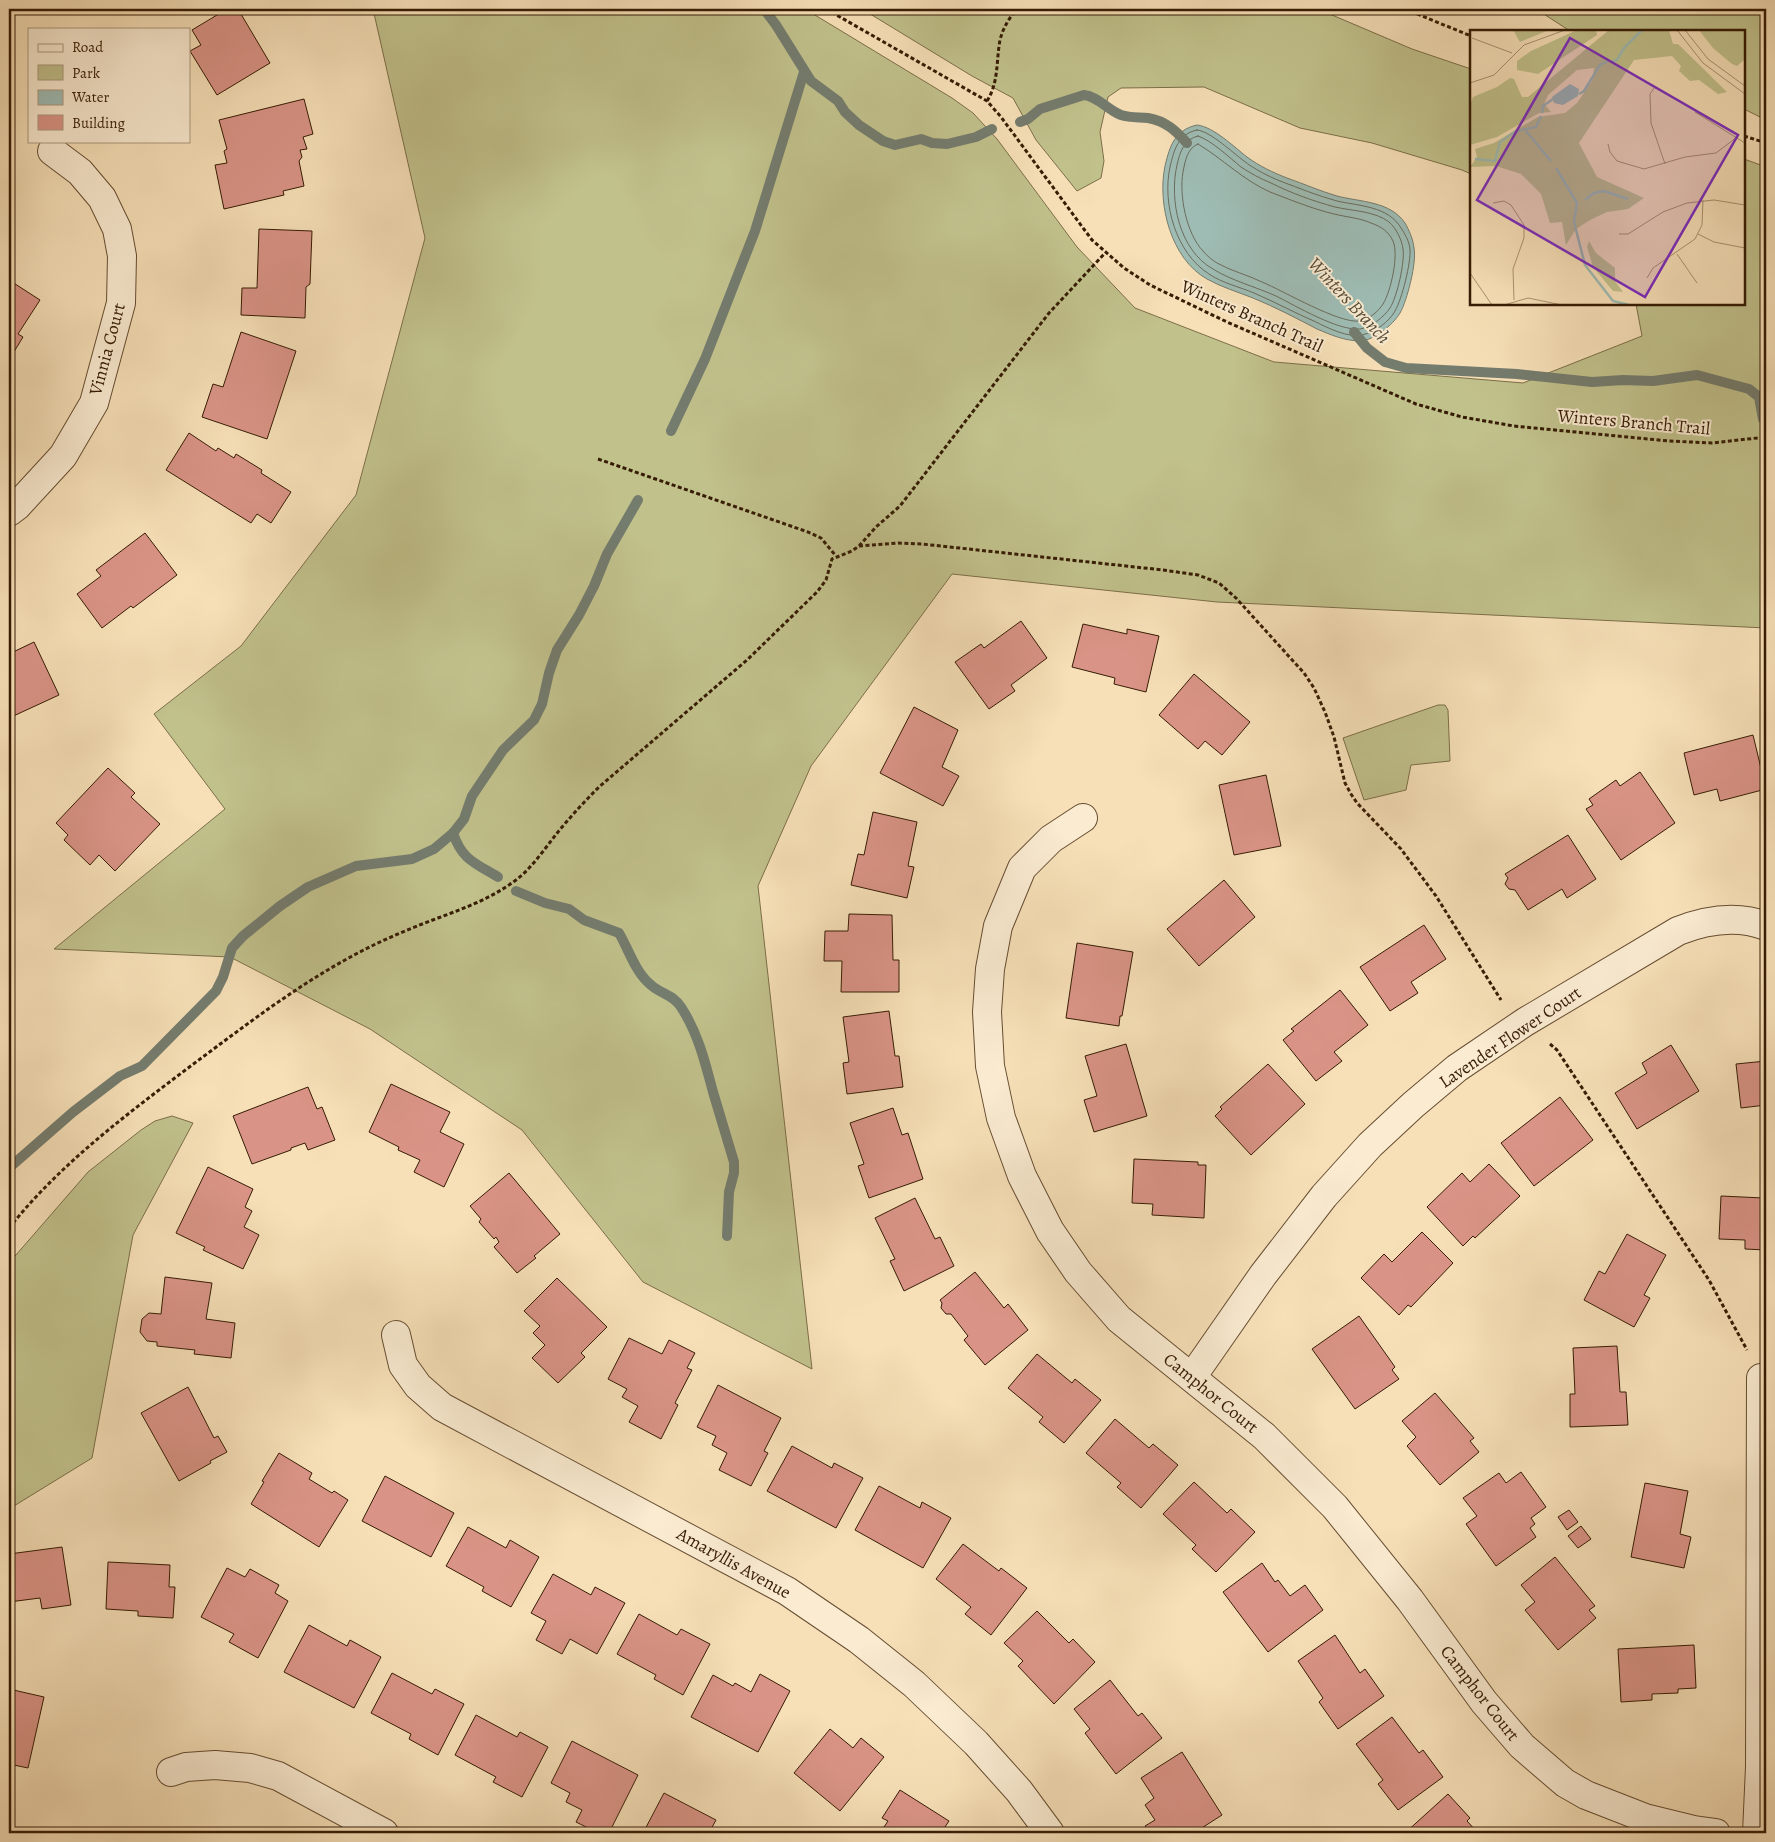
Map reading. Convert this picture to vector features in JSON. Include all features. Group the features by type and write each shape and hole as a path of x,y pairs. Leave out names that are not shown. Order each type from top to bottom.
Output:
{"street":[{"name":"Vinnia Court","path":"9,512 17,506 63,456 94,403 121,303 122,256 116,229 102,198 80,172 52,152"},
{"name":"Camphor Court","path":"1083,818 1051,839 1022,868 998,926 990,969 987,1012 990,1066 1001,1118 1022,1176 1050,1231 1078,1272 1119,1319 1264,1436 1335,1506 1410,1600 1484,1702 1522,1746 1565,1783 1586,1795 1645,1818 1694,1830 1716,1833"},
{"name":"Lavender Flower Court","path":"1192,1377 1263,1275 1324,1196 1370,1145 1457,1068 1525,1022 1678,932 1695,924 1725,919 1756,922 1766,926"},
{"name":"Amaryllis Avenue","path":"396,1335 403,1365 418,1386 442,1407 787,1591 859,1640 914,1684 976,1743 1019,1791 1050,1833"},
{"path":"1757,1833 1760,1767 1761,1378"},
{"path":"171,1772 186,1767 206,1766 250,1768 278,1776 384,1833"}],"path":[{"name":"Winters Branch Trail","path":"826,9 987,101 1087,233 1105,253 1150,285 1227,322 1425,406 1462,417 1514,426 1669,441 1712,443 1766,437"},
{"path":"987,101 994,87 1000,40 1004,28 1017,9"},
{"path":"1406,9 1470,36"},
{"path":"1745,136 1766,143"},
{"path":"9,1228 48,1183 74,1158 153,1095 295,991 345,960 385,940 462,910 516,879 533,863 579,807 599,787 747,660 817,592 826,580 832,559 852,551 900,506 1049,313 1105,253"},
{"path":"598,459 808,532 821,538 836,556"},
{"path":"858,546 898,543 922,544 1163,570 1198,576 1219,583 1236,598 1304,673 1314,688 1331,728 1346,783 1351,794 1357,803 1388,833 1436,896 1503,1003 1557,1050 1709,1280 1761,1378"}],"green space":[{"path":"373,9 805,9 952,98 973,113 997,139 1077,247 1135,308 1274,362 1523,383 1642,336 1636,305 1745,305 1745,159 1766,167 1766,628 1217,602 952,574 811,766 758,886 812,1369 643,1282 522,1130 370,1029 230,957 54,949 225,809 154,714 241,646 356,495 425,238"},
{"path":"862,9 1318,9 1412,49 1470,69 1470,174 1372,143 1300,128 1204,87 1121,88 1108,97 1100,132 1104,161 1101,178 1077,191 1036,140 1013,98 972,76"},
{"path":"1536,9 1766,9 1766,120 1745,110 1745,30 1568,30"},
{"path":"1438,705 1445,705 1448,710 1450,761 1411,765 1406,790 1364,800 1343,738"},
{"path":"172,1116 193,1123 133,1235 92,1458 9,1509 9,1263 88,1172 141,1130 155,1121"}],"water":[{"path":"1197,125 1217,133 1252,160 1277,174 1337,196 1383,206 1399,216 1405,223 1413,241 1415,254 1406,300 1393,322 1372,338 1361,341 1344,339 1317,329 1269,305 1207,279 1195,270 1184,258 1170,229 1165,213 1163,181 1167,158 1175,140 1183,131"}],"building":[{"path":"227,9 238,9 270,63 217,95 190,51 201,45 192,30"},
{"path":"304,99 313,134 303,137 307,149 300,150 302,157 299,161 304,186 283,191 284,195 224,209 215,165 227,163 224,151 227,149 219,120"},
{"path":"259,229 312,231 310,284 306,287 305,318 241,315 242,288 257,288"},
{"path":"9,280 40,300 18,334 23,337 9,360"},
{"path":"241,332 296,351 267,439 202,417 213,384 223,387"},
{"path":"189,433 216,451 218,448 234,458 236,454 262,470 261,473 291,492 271,523 257,514 251,523 166,470"},
{"path":"145,533 177,575 133,608 131,606 102,628 77,594 101,576 96,570"},
{"path":"1021,621 1047,658 1011,685 1015,691 989,709 955,662 981,644 984,648"},
{"path":"1083,624 1127,634 1127,629 1159,636 1146,692 1114,684 1115,678 1072,667"},
{"path":"34,642 59,695 9,718 9,654"},
{"path":"1194,674 1250,722 1222,755 1205,741 1198,749 1159,715"},
{"path":"914,707 958,730 942,767 959,776 943,806 880,773"},
{"path":"1753,735 1766,789 1720,801 1717,789 1694,795 1684,753"},
{"path":"108,768 135,793 131,797 160,824 115,871 99,855 90,865 64,840 68,835 56,823"},
{"path":"1640,772 1675,823 1621,860 1586,809 1593,805 1589,799 1616,780 1620,786"},
{"path":"1266,775 1281,846 1234,855 1219,785"},
{"path":"873,812 917,822 908,866 914,867 907,898 851,885 858,854 864,855"},
{"path":"1568,835 1596,879 1567,898 1562,889 1528,910 1515,890 1509,889 1505,884 1508,878 1505,874"},
{"path":"1224,880 1255,917 1199,966 1167,929"},
{"path":"849,914 892,915 893,960 899,960 899,992 841,992 842,961 824,961 825,931 848,931"},
{"path":"1424,925 1446,959 1411,982 1418,993 1390,1011 1360,967"},
{"path":"1077,943 1133,952 1119,1026 1066,1018"},
{"path":"1340,990 1368,1025 1334,1052 1342,1061 1316,1081 1283,1040 1294,1031 1291,1029"},
{"path":"889,1011 895,1056 899,1056 903,1087 847,1094 843,1063 849,1062 843,1017"},
{"path":"1126,1044 1147,1116 1094,1132 1084,1100 1097,1096 1085,1056"},
{"path":"1671,1045 1699,1091 1637,1129 1615,1093 1647,1073 1642,1063"},
{"path":"1766,1061 1766,1105 1741,1108 1736,1064"},
{"path":"1268,1064 1305,1104 1251,1155 1215,1116 1222,1109 1220,1107"},
{"path":"391,1084 450,1112 440,1132 464,1144 444,1187 414,1172 420,1160 398,1150 399,1147 369,1132"},
{"path":"308,1087 317,1109 322,1107 335,1140 308,1150 305,1143 252,1164 233,1116"},
{"path":"1560,1097 1593,1140 1534,1186 1501,1143"},
{"path":"893,1108 902,1135 908,1133 923,1179 869,1198 858,1166 864,1164 850,1123"},
{"path":"1134,1159 1198,1162 1198,1165 1206,1165 1204,1218 1152,1215 1153,1204 1132,1203"},
{"path":"1489,1164 1520,1196 1475,1238 1473,1236 1463,1246 1427,1207 1462,1173 1470,1182"},
{"path":"208,1167 253,1189 245,1207 252,1211 244,1227 259,1235 243,1269 203,1250 205,1247 176,1233"},
{"path":"509,1173 560,1234 534,1256 536,1258 517,1273 494,1247 499,1242 479,1222 481,1219 470,1206"},
{"path":"1764,1192 1766,1192 1766,1250 1745,1249 1745,1240 1719,1239 1721,1196 1764,1198"},
{"path":"915,1198 935,1239 940,1237 954,1266 904,1291 890,1261 895,1259 875,1218"},
{"path":"1422,1232 1453,1263 1411,1307 1408,1305 1399,1315 1361,1278 1384,1254 1392,1262"},
{"path":"1627,1234 1666,1255 1644,1295 1650,1298 1634,1327 1584,1300 1599,1271 1605,1274"},
{"path":"975,1272 1004,1308 1008,1304 1028,1330 985,1365 964,1340 968,1336 951,1314 946,1314 941,1308 942,1303 940,1300"},
{"path":"165,1277 212,1283 206,1319 235,1323 231,1358 194,1354 195,1350 157,1346 157,1342 147,1341 140,1332 142,1319 149,1313 161,1314"},
{"path":"557,1278 607,1327 581,1353 585,1357 558,1383 532,1358 545,1345 533,1333 540,1326 524,1311"},
{"path":"1359,1316 1395,1367 1392,1370 1399,1379 1355,1409 1312,1349"},
{"path":"629,1338 662,1354 669,1340 695,1353 687,1368 692,1370 675,1403 678,1405 661,1439 629,1422 638,1406 622,1397 627,1389 608,1379"},
{"path":"1617,1346 1620,1392 1626,1392 1628,1425 1570,1427 1570,1394 1575,1394 1573,1348"},
{"path":"1037,1354 1072,1383 1075,1379 1101,1400 1064,1443 1039,1422 1043,1417 1008,1388"},
{"path":"718,1385 781,1418 764,1451 768,1453 751,1486 719,1470 727,1453 712,1445 716,1436 697,1427"},
{"path":"188,1387 214,1438 218,1436 227,1452 179,1481 141,1413"},
{"path":"1435,1393 1474,1438 1470,1441 1479,1452 1440,1485 1407,1446 1416,1437 1402,1421"},
{"path":"1115,1419 1149,1448 1153,1444 1178,1465 1141,1508 1117,1487 1121,1483 1086,1453"},
{"path":"792,1446 832,1468 834,1463 863,1478 836,1528 767,1491"},
{"path":"279,1453 312,1473 309,1479 348,1500 319,1547 251,1504"},
{"path":"1521,1472 1546,1507 1531,1518 1535,1524 1530,1528 1536,1537 1496,1566 1466,1524 1477,1516 1463,1498 1499,1473 1506,1483"},
{"path":"385,1476 454,1513 431,1557 362,1521"},
{"path":"1194,1482 1227,1513 1231,1509 1255,1532 1216,1572 1192,1549 1196,1545 1163,1514"},
{"path":"1645,1483 1688,1491 1680,1534 1691,1537 1684,1568 1631,1557"},
{"path":"879,1486 920,1508 922,1502 951,1518 923,1568 855,1530"},
{"path":"1569,1510 1578,1522 1567,1530 1558,1517"},
{"path":"1581,1526 1591,1539 1578,1548 1568,1536"},
{"path":"468,1527 506,1548 510,1540 539,1557 511,1607 482,1591 484,1587 446,1566"},
{"path":"963,1544 999,1571 1001,1568 1027,1588 991,1635 965,1614 971,1607 936,1579"},
{"path":"62,1547 71,1605 42,1609 40,1598 9,1602 9,1554"},
{"path":"1555,1557 1595,1606 1589,1610 1596,1618 1558,1650 1525,1610 1535,1602 1521,1585"},
{"path":"108,1562 170,1565 169,1587 175,1587 173,1618 138,1616 138,1611 106,1609"},
{"path":"1262,1563 1275,1582 1278,1580 1290,1596 1305,1585 1323,1610 1268,1652 1223,1592"},
{"path":"227,1568 245,1577 250,1569 279,1585 275,1593 288,1601 258,1658 229,1642 234,1634 201,1617"},
{"path":"553,1574 591,1595 595,1587 625,1603 597,1654 570,1639 562,1654 536,1640 546,1621 531,1613"},
{"path":"1037,1611 1069,1643 1073,1639 1095,1662 1054,1704 1018,1666 1023,1661 1004,1643"},
{"path":"639,1614 677,1635 681,1629 710,1644 683,1695 654,1679 656,1675 617,1654"},
{"path":"309,1625 347,1646 350,1640 381,1657 354,1708 284,1672"},
{"path":"1335,1635 1360,1673 1365,1669 1384,1696 1338,1729 1319,1702 1323,1698 1298,1661"},
{"path":"1694,1645 1696,1688 1678,1689 1678,1693 1652,1694 1652,1700 1621,1702 1618,1649"},
{"path":"392,1673 432,1694 435,1689 464,1704 438,1755 409,1739 411,1734 371,1713"},
{"path":"760,1674 790,1691 758,1752 691,1717 713,1675 733,1686 735,1683 751,1692"},
{"path":"1110,1680 1138,1716 1142,1713 1162,1738 1116,1774 1085,1733 1090,1729 1074,1709"},
{"path":"9,1689 44,1697 28,1768 9,1764"},
{"path":"476,1715 517,1737 520,1732 548,1747 522,1797 493,1782 496,1777 455,1755"},
{"path":"1392,1717 1419,1753 1423,1750 1443,1777 1398,1810 1378,1784 1383,1780 1356,1744"},
{"path":"830,1729 853,1748 861,1738 884,1757 840,1811 794,1773"},
{"path":"572,1741 638,1775 609,1833 598,1833 576,1822 582,1810 566,1802 570,1793 551,1783"},
{"path":"1182,1752 1222,1815 1194,1833 1150,1833 1145,1826 1155,1820 1145,1805 1154,1798 1141,1778"},
{"path":"900,1790 949,1821 941,1833 880,1833 888,1821 882,1818"},
{"path":"664,1793 716,1820 709,1833 643,1833"},
{"path":"1448,1794 1470,1818 1467,1821 1478,1833 1405,1833"}],"waterway":[{"name":"Winters Branch","path":"764,9 811,81 838,101 845,112 859,125 883,141 895,145 921,139 932,143 947,144 976,137 992,129"},
{"path":"671,431 705,359 755,231 804,72"},
{"name":"Winters Branch","path":"1020,122 1028,119 1040,109 1084,95 1093,98 1121,115 1160,121 1175,131 1187,143"},
{"name":"Winters Branch","path":"1354,332 1367,348 1385,362 1406,368 1517,374 1592,382 1653,381 1697,375 1749,389 1759,397 1763,419"},
{"path":"9,1168 73,1112 120,1076 142,1066 216,991 223,977 232,948 243,936 280,906 308,887 356,866 412,859 434,849 453,833 464,819 472,796 503,750 534,720 542,704 549,673 557,650 579,615 594,586 607,554 638,500"},
{"path":"453,833 461,849 470,860 498,877"},
{"path":"516,891 545,903 569,909 584,920 619,933 636,967 645,980 671,997 681,1007 692,1027 700,1048 734,1162 734,1173 729,1192 727,1236"}]}
